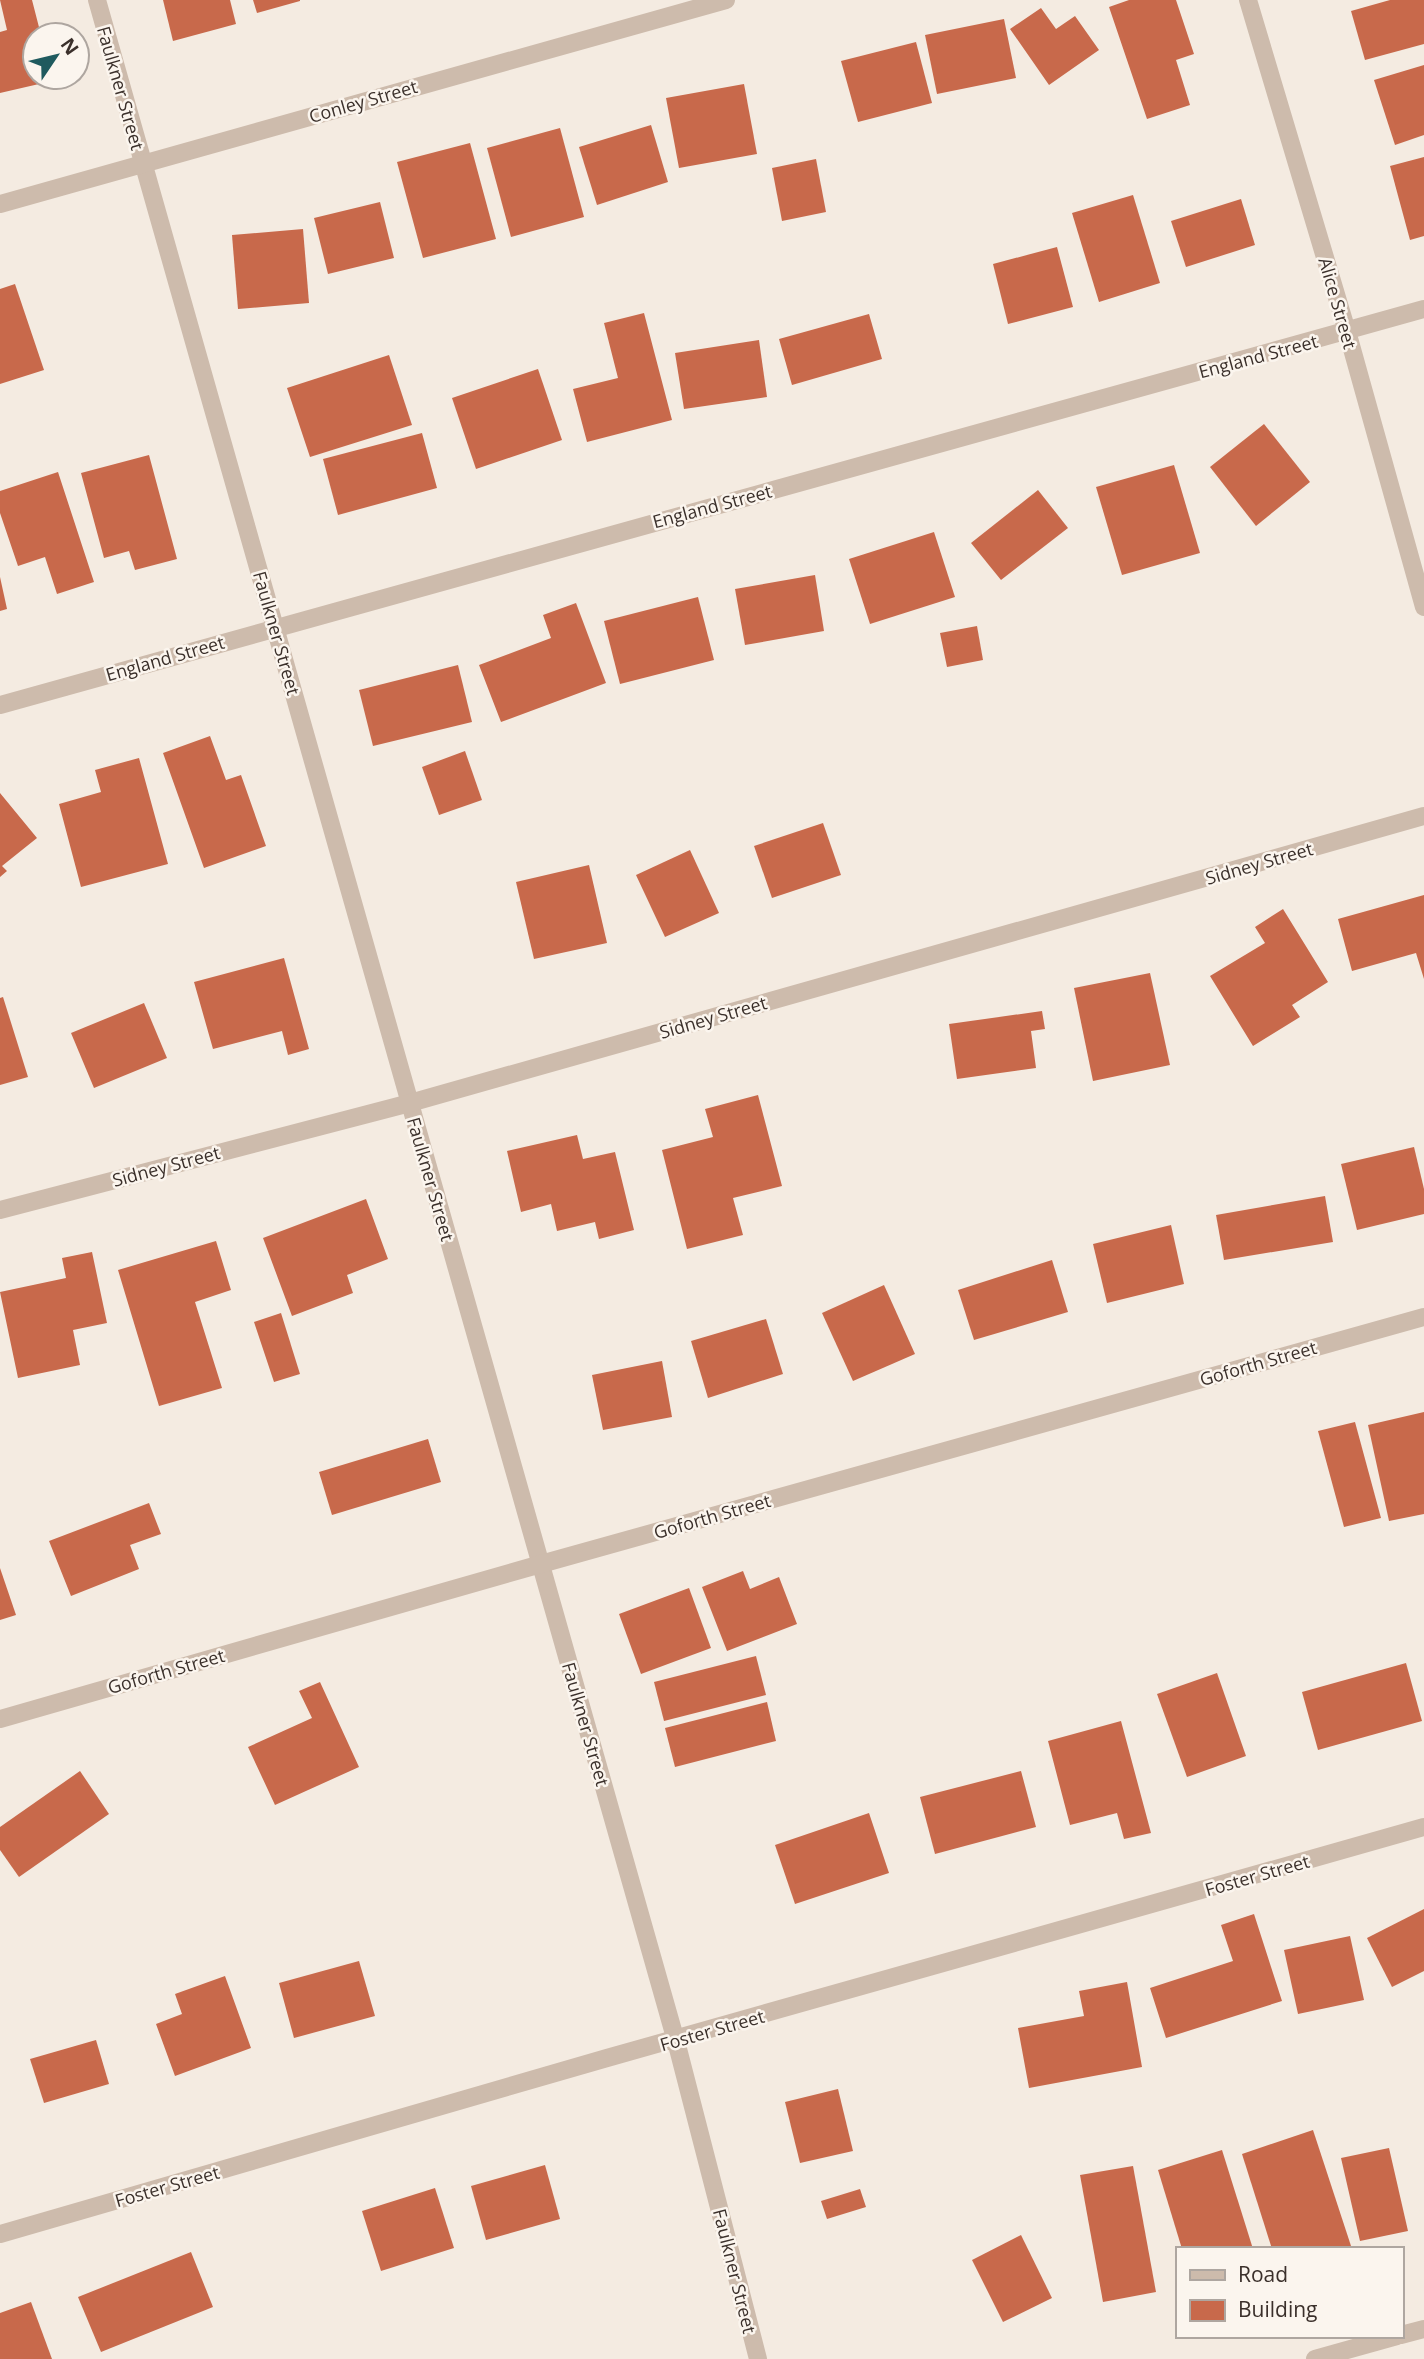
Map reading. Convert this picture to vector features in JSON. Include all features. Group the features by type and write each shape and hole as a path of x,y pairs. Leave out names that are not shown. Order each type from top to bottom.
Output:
{"street":[{"name":"Faulkner Street","path":"97,0 676,2041 758,2359"},
{"name":"Conley Street","path":"0,204 726,0"},
{"name":"Alice Street","path":"1248,0 1347,331 1424,607"},
{"name":"England Street","path":"0,705 1424,309"},
{"name":"Sidney Street","path":"0,1210 410,1103 1424,817"},
{"name":"Goforth Street","path":"0,1719 541,1564 1424,1317"},
{"name":"Foster Street","path":"0,2234 594,2062 1424,1828"},
{"path":"1403,2335 1424,2329"},
{"path":"1315,2359 1392,2338"}],"building":[{"path":"0,0 32,0 37,21 21,21 21,88 0,93 0,32 7,30"},
{"path":"163,0 230,0 236,24 173,41"},
{"path":"253,0 300,0 300,1 257,13"},
{"path":"1129,0 1176,0 1194,54 1176,60 1190,105 1147,119 1109,7"},
{"path":"1390,0 1424,0 1424,44 1365,60 1351,11"},
{"path":"1041,8 1056,29 1075,16 1099,50 1049,85 1010,29"},
{"path":"1004,19 1016,78 937,94 925,35"},
{"path":"916,42 932,103 858,122 841,61"},
{"path":"1424,65 1424,135 1395,145 1374,80"},
{"path":"744,84 757,154 679,168 666,98"},
{"path":"651,125 668,182 597,205 579,147"},
{"path":"560,128 584,217 511,237 487,148"},
{"path":"470,143 496,239 423,258 397,162"},
{"path":"1424,157 1424,236 1410,240 1390,166"},
{"path":"816,159 826,212 782,221 772,168"},
{"path":"1133,195 1160,283 1099,302 1072,213"},
{"path":"1241,199 1255,245 1186,267 1171,221"},
{"path":"380,202 394,258 328,274 314,218"},
{"path":"303,229 309,303 238,309 232,235"},
{"path":"1057,247 1073,307 1008,324 993,264"},
{"path":"15,284 44,370 0,384 0,289"},
{"path":"644,313 672,420 587,442 573,389 618,378 604,323"},
{"path":"869,314 882,359 792,385 779,339"},
{"path":"759,340 767,397 684,409 675,353"},
{"path":"389,355 412,425 310,457 287,388"},
{"path":"538,369 562,440 476,469 452,398"},
{"path":"1264,424 1310,482 1256,526 1210,467"},
{"path":"422,433 437,488 338,515 323,459"},
{"path":"149,455 177,559 135,570 129,551 104,558 81,473"},
{"path":"1174,465 1200,553 1122,575 1096,487"},
{"path":"58,472 94,582 57,594 45,557 18,566 0,513 0,491"},
{"path":"1038,490 1068,528 1001,580 971,543"},
{"path":"934,532 955,597 870,624 849,559"},
{"path":"815,575 824,631 745,645 735,589"},
{"path":"0,577 7,609 0,611"},
{"path":"698,597 714,660 620,684 604,621"},
{"path":"576,603 606,683 501,722 479,665 551,638 543,615"},
{"path":"977,626 983,660 947,667 940,633"},
{"path":"458,665 472,722 373,746 359,690"},
{"path":"210,736 226,780 241,775 266,846 204,868 163,753"},
{"path":"465,751 482,800 439,815 422,767"},
{"path":"139,758 168,864 81,887 59,804 101,792 95,770"},
{"path":"0,793 37,838 2,866 7,871 0,877"},
{"path":"823,823 841,875 772,898 754,846"},
{"path":"690,850 719,913 665,937 636,875"},
{"path":"589,865 607,943 534,959 516,882"},
{"path":"1424,895 1424,979 1416,953 1352,971 1338,919"},
{"path":"1283,909 1328,982 1292,1005 1300,1017 1253,1046 1210,976 1265,943 1255,927"},
{"path":"284,958 309,1049 288,1055 282,1031 213,1049 194,982"},
{"path":"1150,973 1170,1065 1093,1081 1074,988"},
{"path":"3,997 28,1077 0,1085 0,998"},
{"path":"144,1003 167,1058 94,1088 71,1033"},
{"path":"1042,1011 1045,1029 1031,1031 1036,1068 957,1079 949,1024"},
{"path":"758,1095 782,1186 733,1198 743,1235 687,1249 662,1150 713,1137 705,1109"},
{"path":"577,1135 583,1159 615,1152 634,1230 599,1239 595,1222 557,1231 551,1204 521,1212 507,1151"},
{"path":"1414,1147 1424,1189 1424,1214 1357,1230 1341,1164"},
{"path":"1325,1196 1333,1242 1224,1260 1216,1215"},
{"path":"366,1199 388,1259 347,1275 353,1293 292,1316 263,1238"},
{"path":"1171,1225 1184,1284 1107,1303 1093,1244"},
{"path":"216,1241 231,1290 195,1302 222,1388 159,1406 118,1270"},
{"path":"92,1252 107,1323 73,1330 80,1365 18,1378 0,1292 66,1278 62,1258"},
{"path":"1052,1260 1068,1312 974,1340 958,1290"},
{"path":"884,1285 915,1354 853,1381 822,1313"},
{"path":"281,1313 300,1374 274,1382 254,1322"},
{"path":"766,1319 783,1374 708,1398 691,1341"},
{"path":"662,1361 672,1417 603,1430 592,1375"},
{"path":"1424,1412 1424,1514 1389,1521 1368,1425"},
{"path":"1355,1422 1381,1518 1344,1527 1318,1431"},
{"path":"428,1439 441,1482 332,1515 319,1472"},
{"path":"149,1503 161,1534 130,1545 139,1569 71,1596 49,1541"},
{"path":"0,1568 16,1615 0,1620"},
{"path":"743,1571 750,1589 779,1577 797,1624 727,1651 702,1587"},
{"path":"689,1588 711,1648 641,1674 619,1614"},
{"path":"756,1656 766,1695 664,1721 654,1682"},
{"path":"1406,1663 1422,1721 1318,1750 1302,1692"},
{"path":"1217,1673 1246,1756 1187,1777 1157,1694"},
{"path":"320,1682 359,1767 275,1805 248,1747 312,1718 299,1691"},
{"path":"767,1702 776,1741 675,1767 665,1728"},
{"path":"1121,1721 1151,1833 1124,1839 1117,1813 1070,1825 1048,1741"},
{"path":"80,1771 109,1814 19,1877 0,1850 0,1827"},
{"path":"1021,1771 1036,1827 935,1854 920,1797"},
{"path":"869,1813 889,1873 795,1904 775,1845"},
{"path":"1424,1909 1424,1971 1392,1987 1367,1938"},
{"path":"1254,1914 1282,2001 1166,2038 1150,1988 1233,1961 1221,1925"},
{"path":"1350,1936 1364,2000 1298,2014 1284,1950"},
{"path":"359,1961 375,2016 294,2038 279,1983"},
{"path":"225,1976 251,2048 175,2076 156,2024 182,2014 175,1994"},
{"path":"1127,1982 1142,2067 1029,2088 1018,2028 1084,2016 1079,1991"},
{"path":"96,2040 109,2084 44,2103 30,2059"},
{"path":"838,2089 853,2151 800,2163 785,2102"},
{"path":"1313,2130 1351,2247 1271,2247 1242,2154"},
{"path":"1389,2148 1408,2231 1360,2241 1341,2158"},
{"path":"1222,2150 1252,2247 1181,2247 1158,2170"},
{"path":"545,2165 560,2219 486,2240 471,2186"},
{"path":"1133,2166 1156,2292 1103,2302 1080,2175"},
{"path":"435,2188 454,2248 381,2271 362,2211"},
{"path":"860,2189 866,2207 827,2219 821,2201"},
{"path":"1021,2235 1052,2298 1003,2322 972,2260"},
{"path":"191,2252 213,2307 101,2352 78,2297"},
{"path":"31,2302 52,2359 0,2359 0,2313"}]}
